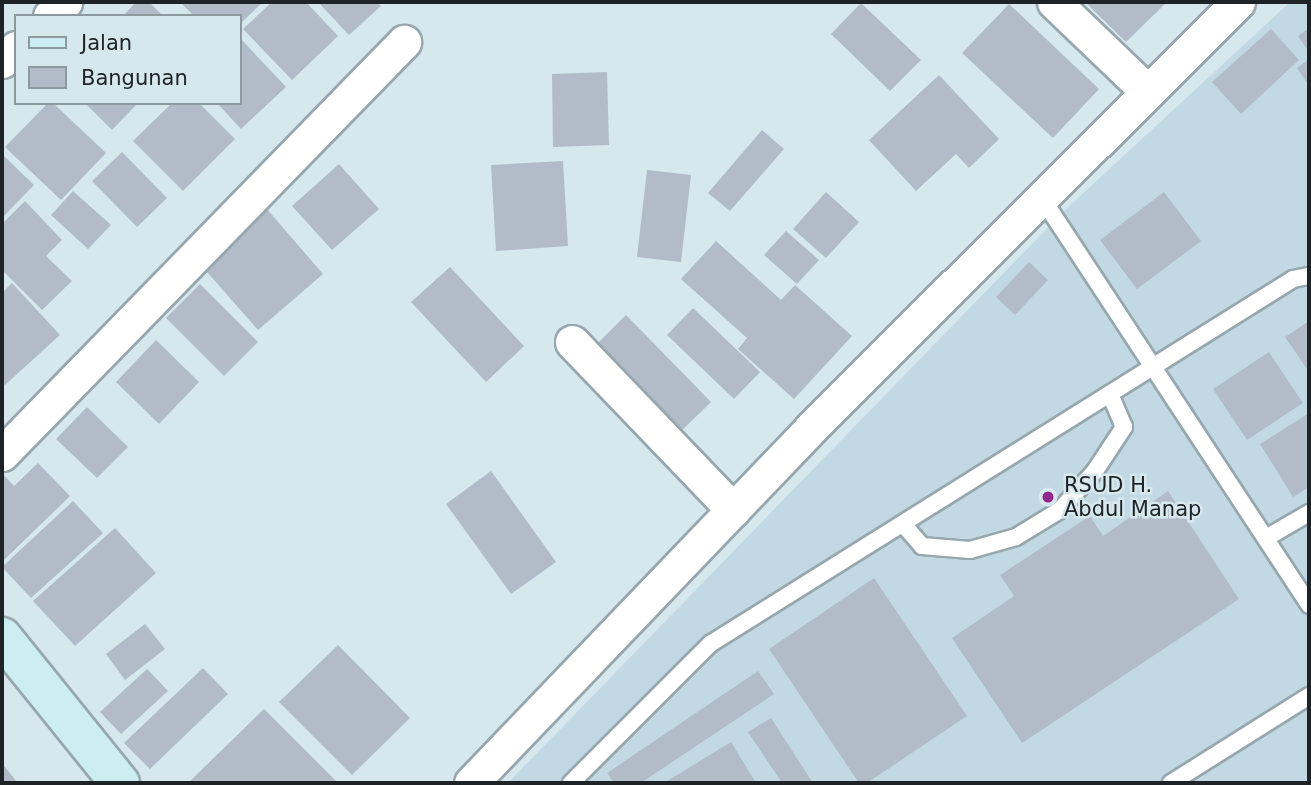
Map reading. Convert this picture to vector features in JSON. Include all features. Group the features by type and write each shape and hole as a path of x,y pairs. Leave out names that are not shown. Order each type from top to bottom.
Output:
{"main road":[{"path":"2,637 120,783"}],"street":[{"path":"52,14 65,2"},
{"path":"1054,2 1148,92"},
{"path":"471,783 733,510 1238,2"},
{"path":"2,454 404,42"},
{"path":"572,342 733,510"}],"lane":[{"path":"1042,198 1309,605"},
{"path":"571,783 710,644 1156,368 1293,279 1309,276"},
{"path":"902,524 922,546 970,550 1016,537 1060,510 1095,471 1124,427 1110,394"},
{"path":"1266,538 1309,513"},
{"path":"1171,783 1309,696"}],"shaded area":[{"name":"RSUD H. Abdul Manap","path":"1290,2 1309,2 1309,783 508,783 1065,210"}],"building":[{"path":"136,2 149,2 161,14 125,14"},
{"path":"180,2 263,2 242,22 242,14 192,14"},
{"path":"272,2 306,2 338,36 292,80 243,29"},
{"path":"318,2 377,2 381,6 349,35"},
{"path":"1085,2 1167,2 1126,42"},
{"path":"861,3 921,60 890,91 831,34"},
{"path":"1009,4 1099,89 1053,138 962,53"},
{"path":"1309,28 1309,52 1298,36"},
{"path":"1271,29 1299,60 1241,114 1212,82"},
{"path":"242,40 286,87 241,129 219,105 242,105"},
{"path":"1309,59 1309,86 1297,68"},
{"path":"607,72 609,145 553,147 552,74"},
{"path":"939,75 999,139 969,168 956,154 916,191 869,140"},
{"path":"46,105 55,105 106,153 61,200 5,147"},
{"path":"87,105 136,105 112,130"},
{"path":"170,105 201,105 235,139 183,191 133,141"},
{"path":"762,130 784,149 730,211 708,193"},
{"path":"122,152 167,198 137,227 92,181"},
{"path":"2,154 34,185 2,218"},
{"path":"563,161 568,246 496,251 491,165"},
{"path":"339,164 379,209 332,250 292,206"},
{"path":"647,170 691,175 681,262 637,257"},
{"path":"73,191 111,225 88,249 51,215"},
{"path":"826,192 859,222 826,258 793,229"},
{"path":"1164,192 1201,241 1137,289 1100,240"},
{"path":"25,201 62,240 46,256 72,281 42,310 2,270 2,224"},
{"path":"266,208 323,274 258,330 200,264"},
{"path":"786,231 819,260 797,284 764,255"},
{"path":"716,241 781,300 795,285 852,336 794,399 738,349 747,338 681,279"},
{"path":"1029,262 1048,280 1015,315 996,297"},
{"path":"450,267 524,346 486,382 411,302"},
{"path":"12,283 60,335 5,385 2,382 2,293"},
{"path":"200,284 258,342 224,376 166,318"},
{"path":"693,308 760,372 734,399 667,335"},
{"path":"626,315 711,402 671,441 586,355"},
{"path":"1309,321 1309,372 1285,337"},
{"path":"156,340 199,382 159,424 116,382"},
{"path":"1269,352 1303,403 1247,440 1213,389"},
{"path":"87,407 128,447 97,478 56,439"},
{"path":"1309,413 1309,487 1293,497 1260,444"},
{"path":"38,463 70,496 2,562 2,473 14,486"},
{"path":"491,471 556,562 511,594 446,504"},
{"path":"1168,491 1239,599 1022,743 952,638 1014,596 1000,575 1090,516 1103,536"},
{"path":"73,501 103,533 31,598 2,567"},
{"path":"115,528 156,573 75,646 33,601"},
{"path":"874,578 967,716 867,783 859,783 769,649"},
{"path":"145,624 165,649 125,680 106,654"},
{"path":"338,645 410,718 352,775 279,702"},
{"path":"203,668 228,694 150,769 124,743"},
{"path":"147,669 168,691 121,734 100,712"},
{"path":"758,671 774,694 641,783 614,783 607,773"},
{"path":"264,709 338,783 188,783"},
{"path":"771,718 813,783 782,783 748,732"},
{"path":"731,742 756,783 664,783"},
{"path":"2,763 5,767 18,783 2,783"}],"place":[{"name":"RSUD H. Abdul Manap","path":"1048,497"}]}
